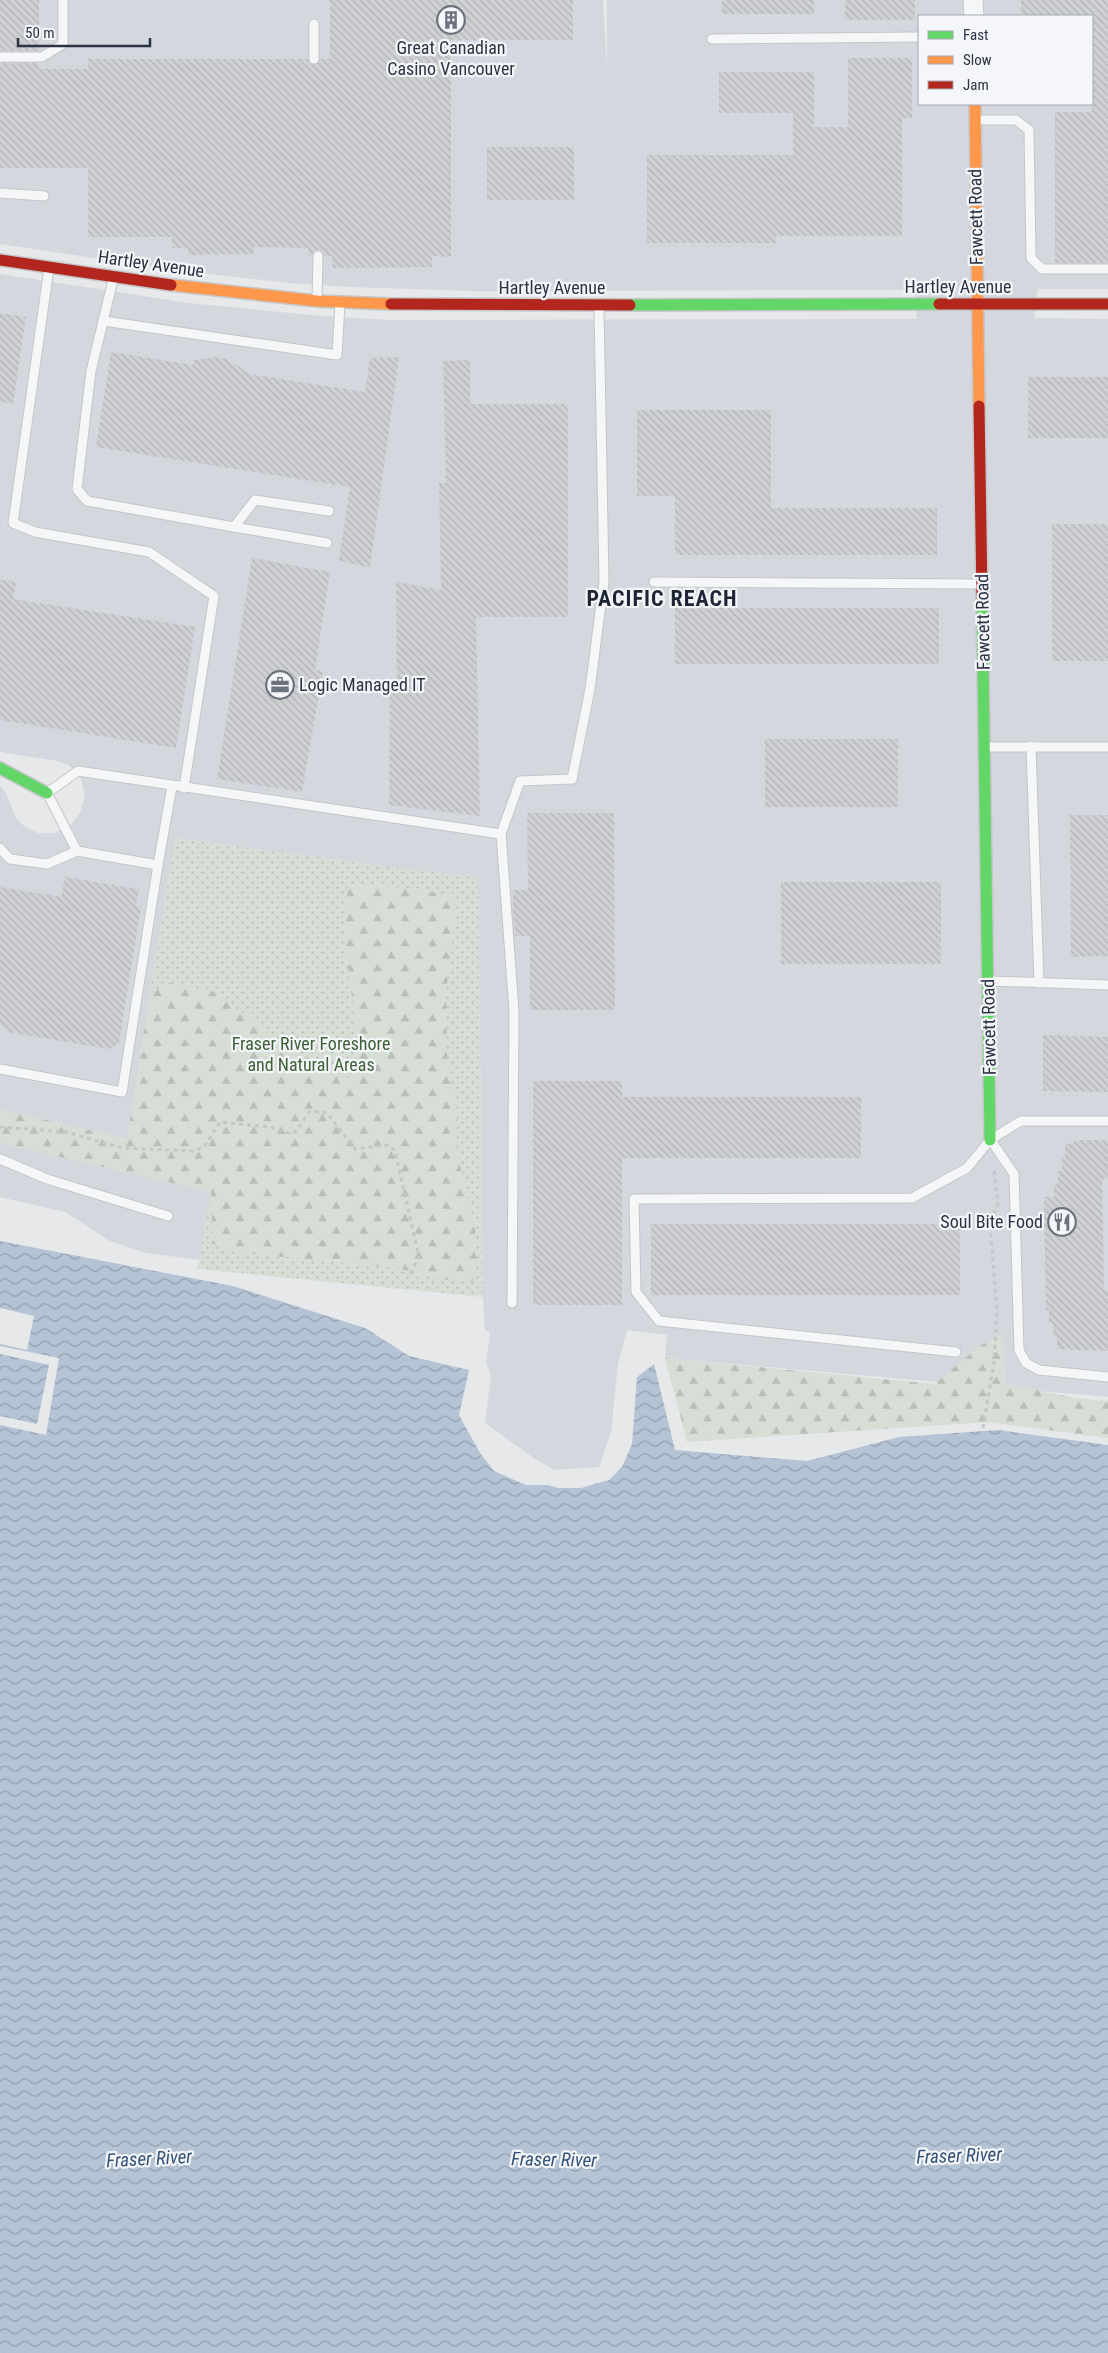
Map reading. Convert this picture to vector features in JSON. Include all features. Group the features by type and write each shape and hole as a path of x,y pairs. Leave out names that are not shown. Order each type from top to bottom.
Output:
{"street":[{"path":"973,0 974,15"},
{"name":"Fawcett Road","path":"975,105 990,1140"},
{"name":"Hartley Avenue","path":"0,260 197,289 317,301 436,306 1108,304"},
{"path":"0,768 47,793"}],"lane":[{"path":"0,57 42,57 63,44 63,0"},
{"path":"314,24 314,59"},
{"path":"712,39 918,37"},
{"path":"976,120 1016,120 1029,130 1031,258 1042,269 1108,269"},
{"path":"0,193 44,196"},
{"path":"317,301 318,256"},
{"path":"50,268 13,523 35,532 149,552 214,596 184,788"},
{"path":"113,277 91,371 76,489 87,502 327,543"},
{"path":"104,321 337,355 340,302"},
{"path":"512,1303 514,1011 500,834 520,781 572,779 590,689 604,581 599,305"},
{"path":"234,526 255,500 329,511"},
{"path":"654,582 982,584"},
{"path":"1031,746 1039,982"},
{"path":"984,747 1108,747"},
{"path":"77,851 47,793 78,771 500,834"},
{"path":"0,1069 122,1092 172,786"},
{"path":"0,848 10,859 47,864 77,851 158,865"},
{"path":"988,981 1108,985"},
{"path":"956,1352 659,1321 636,1292 634,1200 912,1198 967,1168 990,1140 1021,1121 1108,1121"},
{"path":"990,1140 1014,1174 1019,1350 1026,1363 1038,1370 1108,1377"},
{"path":"0,1159 47,1178 168,1216"}],"path":[{"path":"0,1127 66,1132 122,1148 192,1151 204,1147 220,1122 270,1127 292,1134 310,1111 326,1113 354,1149 388,1145 395,1151 418,1257 410,1275"},
{"path":"983,1428 994,1362 997,1310 990,1224 998,1203 990,1140"}],"shaded area":[{"path":"0,0 603,0 607,66 607,0 1108,0 1108,289 1038,289 1034,318 1108,319 1108,1397 665,1358 667,1335 627,1330 618,1364 611,1432 599,1467 555,1470 538,1461 485,1423 491,1376 486,1363 490,1332 485,1330 483,1297 478,879 175,838 127,1139 0,1109 0,786 6,793 16,818 25,827 38,833 54,833 70,826 80,813 85,796 81,779 69,765 57,761 0,752 0,274 189,303 321,316 391,320 917,319 913,290 472,291 290,283 174,270 0,244"},
{"path":"0,1143 211,1192 200,1260 146,1253 110,1241 65,1212 0,1197"}],"green space":[{"name":"Fraser River Foreshore and Natural Areas","path":"175,838 478,878 483,1297 198,1269 210,1192 0,1143 0,1109 127,1139"},
{"name":"Fraser River Foreshore and Natural Areas","path":"348,885 419,889 457,899 446,993 447,1062 457,1110 457,1153 475,1229 476,1259 472,1282 448,1280 397,1268 224,1251 213,1243 211,1192 0,1143 0,1109 127,1139 150,994 169,983 214,992 300,1055 350,1079 359,1051 344,934"},
{"path":"1003,1333 1006,1384 1075,1398 1108,1401 1108,1438 988,1422 687,1442 665,1358 935,1384 978,1347"}],"water":[{"name":"Fraser River","path":"0,1241 233,1286 365,1328 409,1356 469,1370 459,1415 480,1453 494,1471 526,1485 581,1488 609,1480 622,1467 632,1444 637,1377 654,1364 675,1450 807,1461 899,1437 998,1430 1108,1445 1108,2353 0,2353"}],"pier":[{"path":"0,1308 34,1316 27,1350 0,1344"},
{"path":"0,1346 59,1358 46,1435 0,1425 0,1416 37,1424 49,1365 0,1354"}],"building":[{"path":"0,0 39,0 39,51 0,51"},
{"path":"330,0 573,0 573,40 451,40 451,257 432,256 432,267 333,268 332,256 324,256 322,251 318,250 313,252 312,256 309,256 308,248 254,247 253,254 188,255 188,248 172,248 172,237 88,237 88,168 0,168 0,63 39,63 39,69 88,69 88,59 308,59 310,64 314,65 320,59 330,59"},
{"path":"722,0 814,0 814,14 722,14"},
{"path":"845,0 915,0 915,20 845,20"},
{"path":"1021,0 1108,0 1108,263 1055,263 1055,112 1092,112 1093,15 1021,15"},
{"path":"848,58 912,58 912,118 902,118 902,236 776,236 776,243 647,243 647,155 793,155 793,113 719,113 719,72 814,72 814,127 848,127"},
{"path":"487,147 574,147 574,200 487,200"},
{"path":"0,313 26,317 13,404 0,402"},
{"path":"111,352 193,365 194,360 218,357 231,361 249,374 365,392 370,358 399,357 370,568 339,560 350,487 96,447"},
{"path":"470,360 470,404 568,404 568,617 476,617 480,816 389,805 390,683 397,682 396,582 441,590 439,483 446,483 443,361"},
{"path":"1028,377 1108,377 1108,438 1028,438"},
{"path":"637,410 771,410 771,508 937,508 937,555 675,555 675,496 637,496"},
{"path":"1052,524 1108,524 1108,661 1052,661"},
{"path":"252,558 330,572 315,670 323,671 302,792 217,779"},
{"path":"0,580 16,582 13,599 195,627 176,748 0,720"},
{"path":"675,608 939,608 939,664 675,664"},
{"path":"765,739 898,739 898,807 765,807"},
{"path":"527,813 614,813 615,1010 530,1010 530,936 515,936 513,908 513,890 528,890"},
{"path":"1070,815 1108,815 1108,956 1071,957"},
{"path":"65,877 139,889 136,906 141,907 119,1043 110,1049 7,1032 0,1024 0,887 61,897"},
{"path":"781,882 941,882 941,964 781,964"},
{"path":"1043,1035 1108,1037 1108,1092 1043,1091"},
{"path":"533,1081 622,1081 622,1097 861,1097 861,1158 622,1158 622,1305 533,1305"},
{"path":"1074,1140 1107,1140 1108,1143 1108,1178 1102,1179 1104,1288 1108,1292 1108,1351 1057,1349 1057,1336 1053,1337 1053,1323 1049,1323 1049,1310 1046,1311 1044,1197 1054,1197 1054,1184 1058,1184 1058,1171 1062,1171 1062,1158 1065,1158 1065,1144 1074,1143"},
{"path":"651,1224 960,1224 960,1295 651,1295"}],"traffic: fast":[{"path":"630,305 939,304"},
{"path":"982,597 990,1140"},
{"path":"0,768 47,793"}],"traffic: slow":[{"path":"975,105 979,406"},
{"path":"171,285 317,301 391,304"}],"traffic: jam":[{"path":"0,260 171,285"},
{"path":"391,304 630,305"},
{"path":"939,304 1108,304"},
{"path":"979,406 982,597"}],"place":[{"name":"Great Canadian Casino Vancouver","path":"451,20"},
{"name":"Logic Managed IT","path":"280,685"},
{"name":"Soul Bite Food","path":"1062,1222"}],"district":[{"name":"PACIFIC REACH","path":"662,598"}]}
